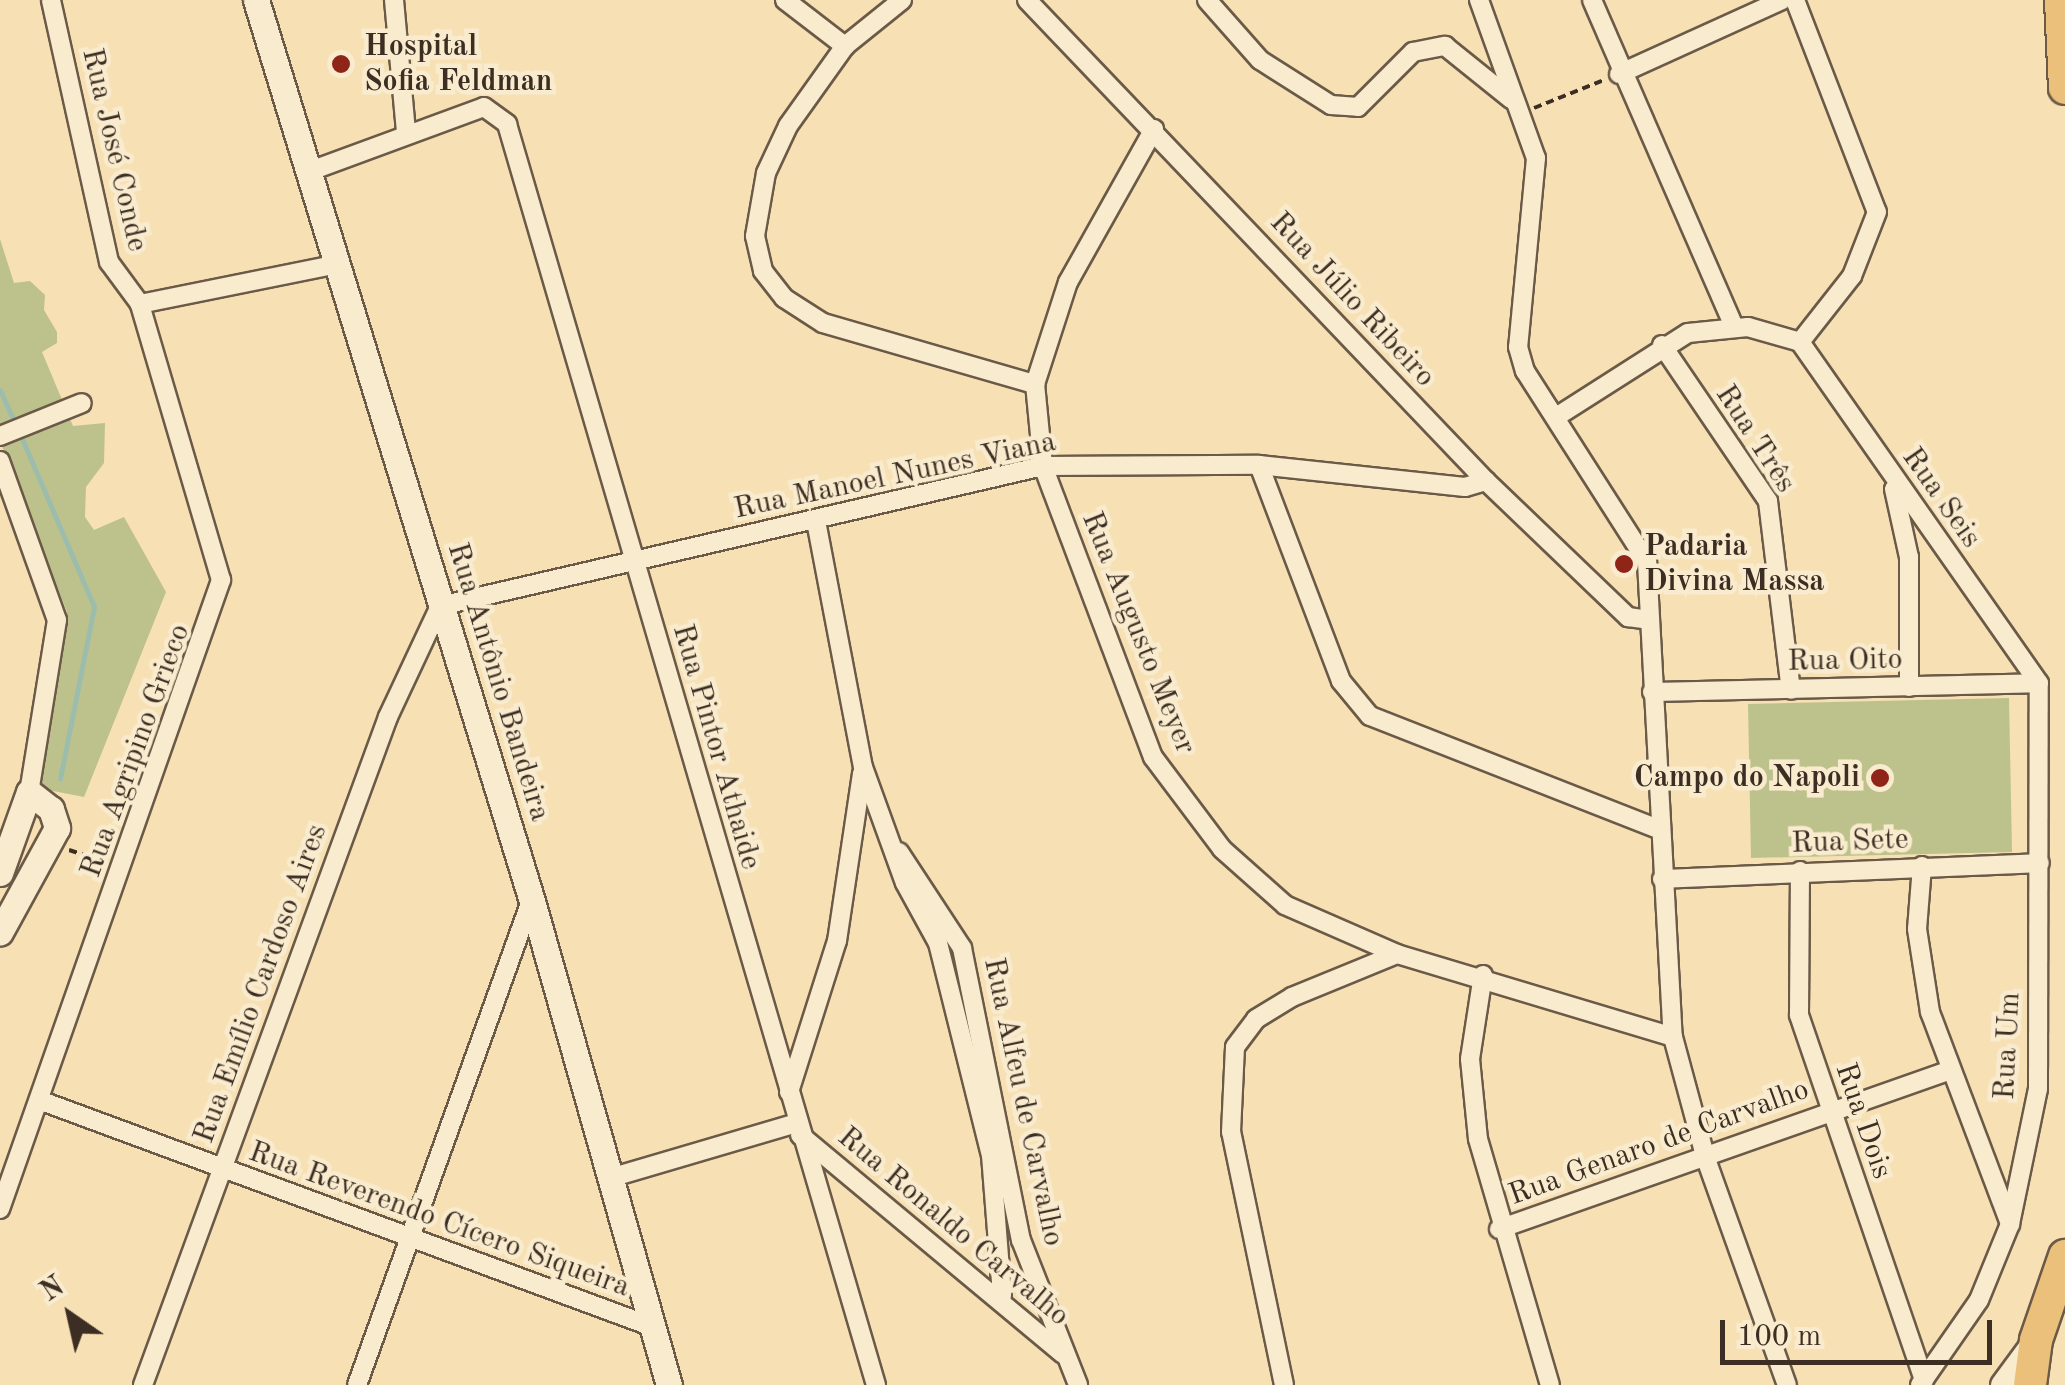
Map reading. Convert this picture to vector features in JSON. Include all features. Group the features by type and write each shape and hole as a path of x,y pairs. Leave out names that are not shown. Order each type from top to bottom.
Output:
{"highway":[{"path":"2061,0 2065,88"},
{"path":"2030,1385 2050,1334 2065,1256"}],"street":[{"name":"Rua José Conde","path":"51,0 110,262 140,304"},
{"name":"Rua Antônio Bandeira","path":"256,0 313,170 440,606 532,900 669,1385"},
{"path":"313,170 406,132 394,0"},
{"path":"785,0 844,46"},
{"path":"902,0 844,46 766,173 755,236 763,271 784,298 823,323 1035,384 1068,282 1154,130"},
{"name":"Rua Júlio Ribeiro","path":"1027,0 1486,481 1628,618 1648,620"},
{"path":"1208,0 1260,60 1332,105 1358,107 1413,52 1444,46 1495,81 1520,113"},
{"path":"1479,0 1536,158 1536,201 1518,347 1556,418 1647,562 1656,828 1672,1036 1706,1159 1788,1385"},
{"path":"1592,0 1734,326"},
{"path":"1622,73 1782,0"},
{"path":"1556,418 1662,345 1734,326 1800,342 1852,276 1877,212 1795,0"},
{"name":"Rua Pintor Athaide","path":"406,132 484,107 507,124 876,1385"},
{"path":"140,304 338,264"},
{"name":"Rua Agripino Grieco","path":"0,1209 123,868 221,580 140,304"},
{"name":"Rua Seis","path":"1800,342 2039,684"},
{"name":"Rua Três","path":"1662,345 1768,501 1790,690"},
{"name":"Rua Augusto Meyer","path":"1035,384 1043,466 1153,756 1222,849 1286,905 1397,954 1482,975 1672,1036"},
{"path":"2,435 82,403"},
{"path":"0,461 57,620 29,792 0,874"},
{"path":"1259,465 1341,681 1370,716 1656,828"},
{"name":"Rua Manoel Nunes Viana","path":"440,606 632,557 816,521 1043,466 1259,465 1465,487 1486,481"},
{"path":"1887,470 1909,556 1909,687"},
{"name":"Rua Alfeu de Carvalho","path":"816,521 863,767 949,981 991,1156 1002,1296"},
{"name":"Rua Emílio Cardoso Aires","path":"143,1385 388,717 440,606"},
{"name":"Rua Oito","path":"1652,692 2039,684"},
{"name":"Rua Um","path":"1922,1382 1980,1300 2010,1224 2038,1088 2039,684"},
{"path":"789,1093 852,876 863,767"},
{"path":"0,932 50,844 56,816 29,792"},
{"name":"Rua Alfeu de Carvalho","path":"891,843 962,948 1021,1240 1078,1385"},
{"name":"Rua Sete","path":"1662,879 2040,863"},
{"path":"1922,866 1917,928 1930,1012 2010,1224"},
{"name":"Rua Dois","path":"1800,871 1799,1015 1922,1382"},
{"path":"0,883 14,908"},
{"path":"356,1385 532,900"},
{"path":"1284,1385 1231,1132 1235,1047 1256,1019 1292,997 1397,954"},
{"path":"1482,975 1470,1059 1499,1229 1550,1385"},
{"name":"Rua Genaro de Carvalho","path":"1499,1229 1951,1070"},
{"name":"Rua Reverendo Cícero Siqueira","path":"38,1100 653,1327"},
{"path":"613,1177 798,1129"},
{"name":"Rua Ronaldo Carvalho","path":"798,1129 1002,1296 1070,1361"},
{"path":"2002,1385 2050,1334"}],"path":[{"path":"1520,113 1622,73"},
{"path":"50,844 123,868"}],"green space":[{"path":"0,239 14,283 30,281 45,295 44,310 57,332 57,343 42,352 73,426 105,423 104,463 86,487 85,517 94,530 124,517 166,592 84,797 48,790 34,777 67,612 0,441"},
{"name":"Campo do Napoli","path":"2009,698 2012,852 1751,858 1748,704"}],"waterway":[{"path":"0,390 15,423"},
{"path":"20,434 94,607 60,779"}],"place":[{"name":"Hospital Sofia Feldman","path":"341,64"},
{"name":"Padaria Divina Massa","path":"1624,564"},
{"name":"Campo do Napoli","path":"1880,778"}]}
